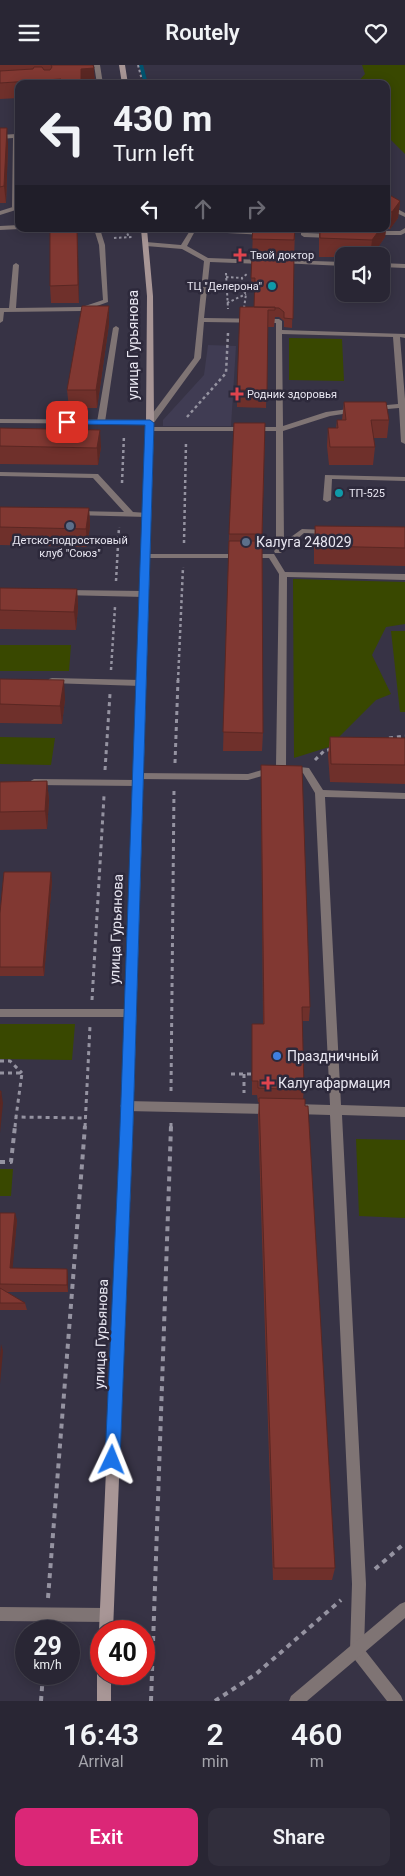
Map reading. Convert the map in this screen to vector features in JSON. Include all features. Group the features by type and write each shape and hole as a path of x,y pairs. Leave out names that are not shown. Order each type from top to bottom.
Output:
{"street":[{"path":"96,65 99,80"},
{"path":"122,65 124,80"},
{"path":"0,137 15,136"},
{"path":"390,207 405,215"},
{"path":"0,213 15,208"},
{"path":"0,228 15,227"},
{"path":"367,233 401,233 405,230"},
{"path":"0,321 0,310 83,309 106,301 102,245 98,232"},
{"name":"улица Гурьянова","path":"106,1620 150,426 150,296 144,232"},
{"path":"183,247 193,232"},
{"path":"228,232 276,234"},
{"path":"294,235 304,232 342,236"},
{"path":"146,244 183,247 207,260 269,262"},
{"path":"150,426 196,358 207,260"},
{"path":"278,262 335,264"},
{"path":"12,310 16,265"},
{"path":"390,265 405,266"},
{"path":"200,320 228,318 279,321 278,407 281,429 280,549"},
{"path":"101,422 116,328"},
{"path":"278,332 405,335"},
{"path":"396,335 405,442"},
{"path":"0,421 101,422 186,429 281,429 329,414 402,407"},
{"path":"0,474 95,476 130,514"},
{"path":"327,500 328,477 405,479"},
{"path":"70,513 147,515"},
{"path":"145,555 271,556 302,531 340,532"},
{"path":"271,556 283,575 281,768"},
{"path":"283,575 405,577"},
{"path":"58,593 144,595"},
{"path":"46,681 141,683"},
{"path":"19,782 138,779 174,776 248,777 281,768 306,770 320,793 359,1584 357,1651 396,1701"},
{"path":"320,793 405,796"},
{"path":"0,1013 129,1013"},
{"path":"126,1106 405,1112"},
{"path":"296,1701 405,1609"},
{"path":"0,1614 106,1615"},
{"path":"104,1685 104,1701"}],"path":[{"path":"138,65 142,80"},
{"path":"50,232 60,235"},
{"path":"100,232 112,238 129,237 126,232"},
{"path":"151,1701 171,1107 174,776 184,556 185,419 226,373 228,318 225,261"},
{"path":"226,277 242,278 247,275 250,262"},
{"path":"228,318 245,307 246,293 242,289 242,278"},
{"path":"227,289 242,289"},
{"path":"227,303 246,293"},
{"path":"388,738 405,736"},
{"path":"306,770 324,751 339,747"},
{"path":"0,1061 10,1061 22,1073"},
{"path":"0,1073 22,1073"},
{"path":"0,1162 12,1162 22,1073"},
{"path":"231,1074 252,1074"},
{"path":"16,1117 86,1118"},
{"path":"215,1701 256,1675 405,1543"},
{"path":"41,1701 42,1685"}],"shaded area":[{"path":"208,345 236,346 231,426 163,426 163,420 204,375"}],"green space":[{"path":"362,65 405,65 405,154 390,139 390,80 360,80 365,74"},
{"path":"289,338 342,339 344,381 289,380"},
{"path":"293,579 405,582 405,624 386,627 372,655 391,694 376,700 329,747 294,758"},
{"path":"391,631 405,631 405,712 400,712"},
{"path":"0,645 71,645 69,671 0,671"},
{"path":"0,737 55,738 51,765 0,764"},
{"path":"0,1024 75,1024 72,1060 0,1059"},
{"path":"356,1139 405,1140 405,1218 359,1216"},
{"path":"0,1169 13,1169 11,1196 0,1196"}],"building":[{"path":"51,65 93,65 94,68 81,69 81,80 15,80 15,82 0,83 0,71 33,69 34,67 50,70"},
{"path":"0,128 7,128 4,186 0,187"},
{"path":"390,195 400,201 392,212 390,212"},
{"path":"50,232 77,232 78,285 50,286"},
{"path":"253,232 295,232 294,240 252,239"},
{"path":"320,232 378,232 372,240 320,238"},
{"path":"252,256 294,257 293,319 284,318 284,312 279,308 254,307 255,278 251,278"},
{"path":"82,306 109,306 96,390 67,390"},
{"path":"240,307 275,307 275,310 268,310 267,390 237,390"},
{"path":"344,402 386,402 389,420 371,420 375,447 330,447 328,428 338,428 337,420 346,420"},
{"path":"234,423 265,423 262,534 229,534"},
{"path":"0,428 100,430 97,448 0,446"},
{"path":"0,507 89,508 86,529 0,527"},
{"path":"315,526 405,527 405,548 316,546"},
{"path":"229,541 262,541 263,733 223,732"},
{"path":"0,588 77,589 74,612 0,610"},
{"path":"0,679 64,680 60,706 0,704"},
{"path":"330,737 405,738 405,765 331,764"},
{"path":"261,765 302,766 310,1007 302,1007 304,1090 258,1088 258,1081 252,1081 252,1024 264,1024"},
{"path":"47,781 45,811 0,812 0,782"},
{"path":"4,872 51,872 43,967 0,967 0,913"},
{"path":"259,1098 305,1099 305,1106 308,1106 335,1568 274,1568"},
{"path":"0,1213 15,1213 10,1268 67,1269 67,1285 0,1284"},
{"path":"0,1288 25,1303 0,1303"}],"waterway":[{"path":"141,65 145,80"}],"place":[{"name":"Твой доктор","path":"240,255"},
{"name":"ТЦ \"Делерона\"","path":"272,286"},
{"name":"Родник здоровья","path":"237,394"},
{"name":"ТП-525","path":"339,493"},
{"name":"Детско-подростковый клуб \"Союз\"","path":"70,526"},
{"name":"Калуга 248029","path":"246,542"},
{"name":"Праздничный","path":"277,1056"},
{"name":"Калугафармация","path":"268,1083"}],"route":[{"path":"67,422 150,423 126,1106 127,1127 112,1460"}]}
